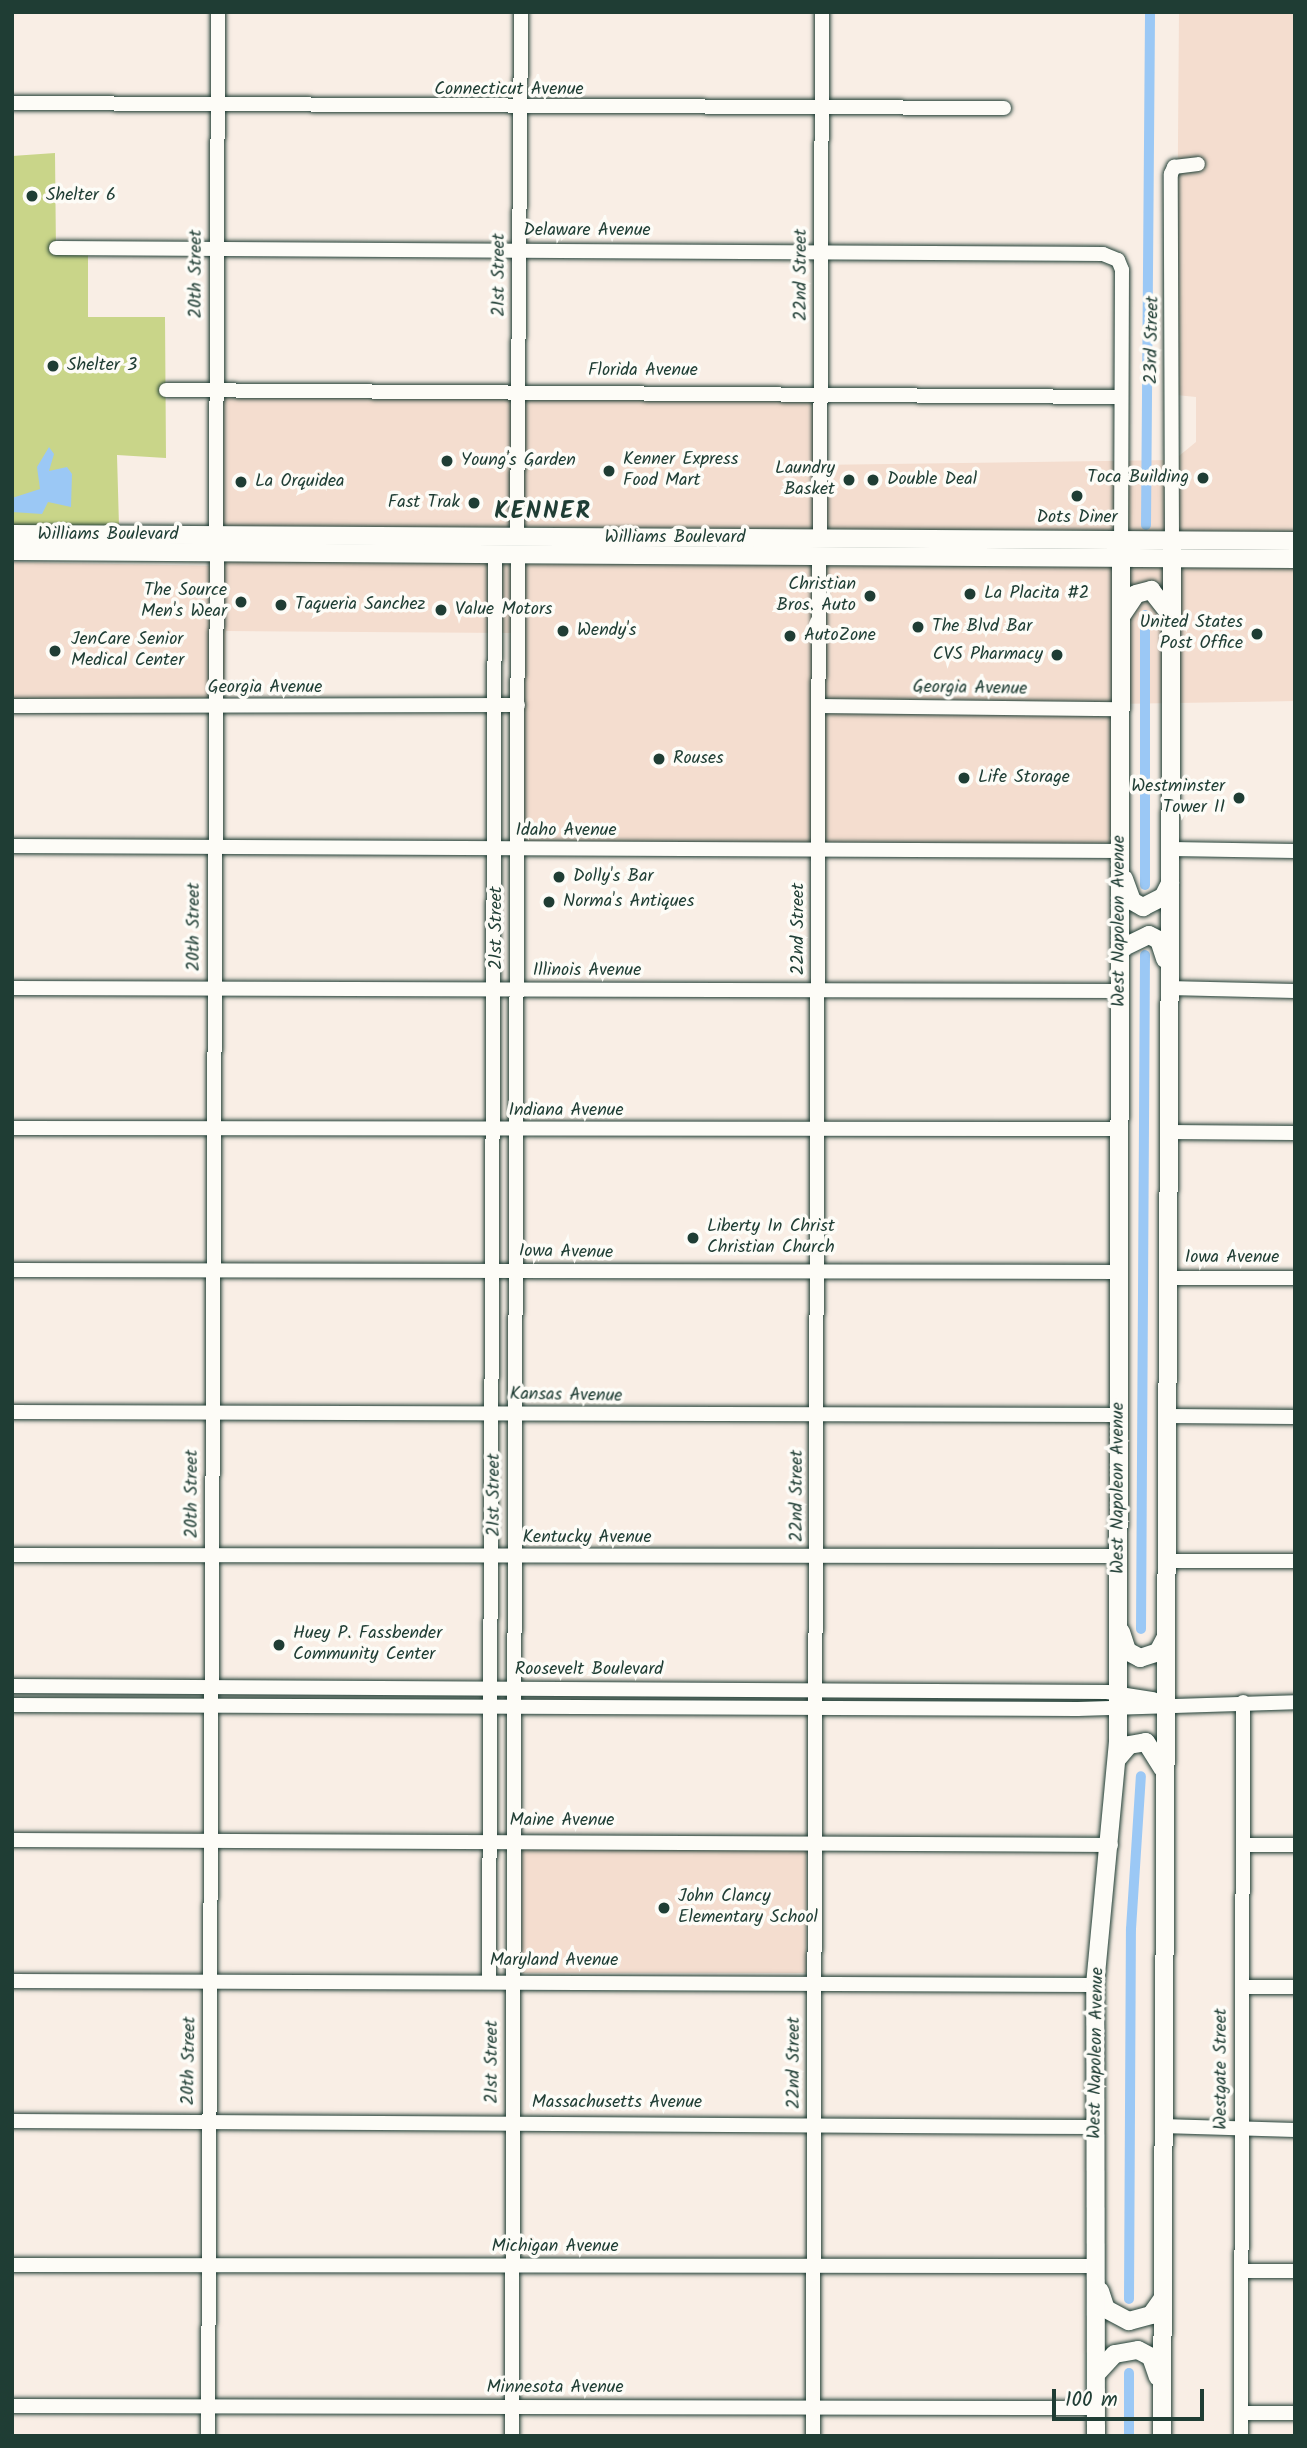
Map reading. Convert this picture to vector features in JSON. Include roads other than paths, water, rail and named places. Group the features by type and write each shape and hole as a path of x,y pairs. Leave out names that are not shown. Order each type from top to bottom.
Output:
{"main road":[{"name":"Williams Boulevard","path":"12,534 495,555 553,537 1121,558 1295,559"},
{"name":"Williams Boulevard","path":"12,551 166,552 250,537 788,556 820,547 1121,538 1295,541"},
{"path":"495,555 500,547 553,537"},
{"name":"West Napoleon Avenue","path":"1096,2436 1095,1985 1111,1845 1117,1759 1121,538"},
{"path":"1162,2436 1168,989 1175,623 1172,539"},
{"path":"1121,617 1136,594 1151,590 1164,600 1175,623"},
{"path":"1120,869 1132,901 1143,907 1163,897 1170,883"},
{"path":"1120,948 1149,935 1158,940 1169,968"},
{"path":"1118,1622 1127,1651 1140,1658 1158,1652 1165,1639"},
{"path":"1117,1759 1129,1745 1146,1742 1157,1751 1165,1779"},
{"path":"1097,2273 1106,2309 1129,2321 1151,2315 1163,2298"},
{"path":"1097,2373 1115,2354 1138,2350 1151,2357 1163,2390"}],"street":[{"name":"20th Street","path":"208,2436 218,12"},
{"name":"21st Street","path":"512,2436 512,1840 515,1707 517,546 521,12"},
{"name":"22nd Street","path":"813,2436 822,12"},
{"name":"Connecticut Avenue","path":"13,103 217,108 520,110 1004,108"},
{"name":"23rd Street","path":"1172,539 1171,174 1174,167 1198,164"},
{"name":"Delaware Avenue","path":"56,248 520,251 821,249 1099,254 1118,260"},
{"name":"23rd Street","path":"1118,260 1121,538"},
{"name":"Florida Avenue","path":"166,390 821,391 1121,397"},
{"name":"21st Street","path":"489,1980 495,555"},
{"name":"Georgia Avenue","path":"12,706 518,705"},
{"name":"Georgia Avenue","path":"819,706 1121,709"},
{"name":"Idaho Avenue","path":"12,846 517,851 1121,851"},
{"path":"1171,849 1295,851"},
{"name":"Illinois Avenue","path":"12,988 1120,991"},
{"path":"1168,989 1295,991"},
{"name":"Indiana Avenue","path":"12,1128 491,1131 1120,1129"},
{"path":"1168,1132 1295,1133"},
{"name":"Iowa Avenue","path":"12,1270 818,1276 1120,1272"},
{"name":"Iowa Avenue","path":"1168,1278 1295,1278"},
{"name":"Kansas Avenue","path":"12,1412 817,1419 1118,1415"},
{"path":"1167,1416 1295,1417"},
{"name":"Kentucky Avenue","path":"12,1555 817,1558 1119,1556"},
{"path":"1166,1561 1295,1561"},
{"name":"Roosevelt Boulevard","path":"12,1686 816,1690 1165,1702 1295,1702"},
{"name":"Roosevelt Boulevard","path":"12,1705 816,1708 1117,1700"},
{"name":"Westgate Street","path":"1241,2436 1243,1702"},
{"name":"Maine Avenue","path":"12,1840 211,1838 1111,1845"},
{"path":"1243,1845 1295,1845"},
{"name":"Maryland Avenue","path":"12,1981 512,1980 1095,1985"},
{"path":"1242,1987 1295,1987"},
{"name":"Massachusetts Avenue","path":"12,2121 513,2121 1095,2127"},
{"path":"1162,2126 1295,2130"},
{"name":"Michigan Avenue","path":"12,2265 813,2265 1097,2273"},
{"path":"1241,2271 1295,2271"},
{"name":"Minnesota Avenue","path":"12,2406 208,2404 512,2408 1097,2408"},
{"path":"1241,2413 1295,2413"}],"water":[{"path":"49,447 54,454 49,471 67,467 72,474 71,507 48,502 42,514 12,512 12,498 40,489 37,467"}],"waterway":[{"path":"1146,525 1150,12"},
{"path":"1145,615 1145,885"},
{"path":"1141,1629 1145,955"},
{"path":"1129,2299 1131,1929 1141,1776"},
{"path":"1129,2373 1129,2436"}],"place":[{"name":"Shelter 6","path":"32,196"},
{"name":"Shelter 3","path":"53,366"},
{"name":"Young's Garden","path":"447,461"},
{"name":"Kenner Express Food Mart","path":"609,471"},
{"name":"Toca Building","path":"1203,478"},
{"name":"Laundry Basket","path":"849,480"},
{"name":"Double Deal","path":"873,480"},
{"name":"La Orquidea","path":"241,482"},
{"name":"Dots Diner","path":"1077,496"},
{"name":"Fast Trak","path":"474,503"},
{"name":"La Placita #2","path":"970,594"},
{"name":"Christian Bros. Auto","path":"870,596"},
{"name":"The Source Men's Wear","path":"241,602"},
{"name":"Taqueria Sanchez","path":"281,605"},
{"name":"Value Motors","path":"441,610"},
{"name":"The Blvd Bar","path":"918,627"},
{"name":"Wendy's","path":"563,631"},
{"name":"United States Post Office","path":"1257,634"},
{"name":"AutoZone","path":"790,636"},
{"name":"JenCare Senior Medical Center","path":"55,651"},
{"name":"CVS Pharmacy","path":"1057,655"},
{"name":"Rouses","path":"659,759"},
{"name":"Life Storage","path":"964,778"},
{"name":"Westminster Tower II","path":"1239,798"},
{"name":"Dolly's Bar","path":"559,877"},
{"name":"Norma's Antiques","path":"549,902"},
{"name":"Liberty In Christ Christian Church","path":"693,1238"},
{"name":"Huey P. Fassbender Community Center","path":"279,1645"},
{"name":"John Clancy Elementary School","path":"664,1908"}],"district":[{"name":"KENNER","path":"543,512"}]}
